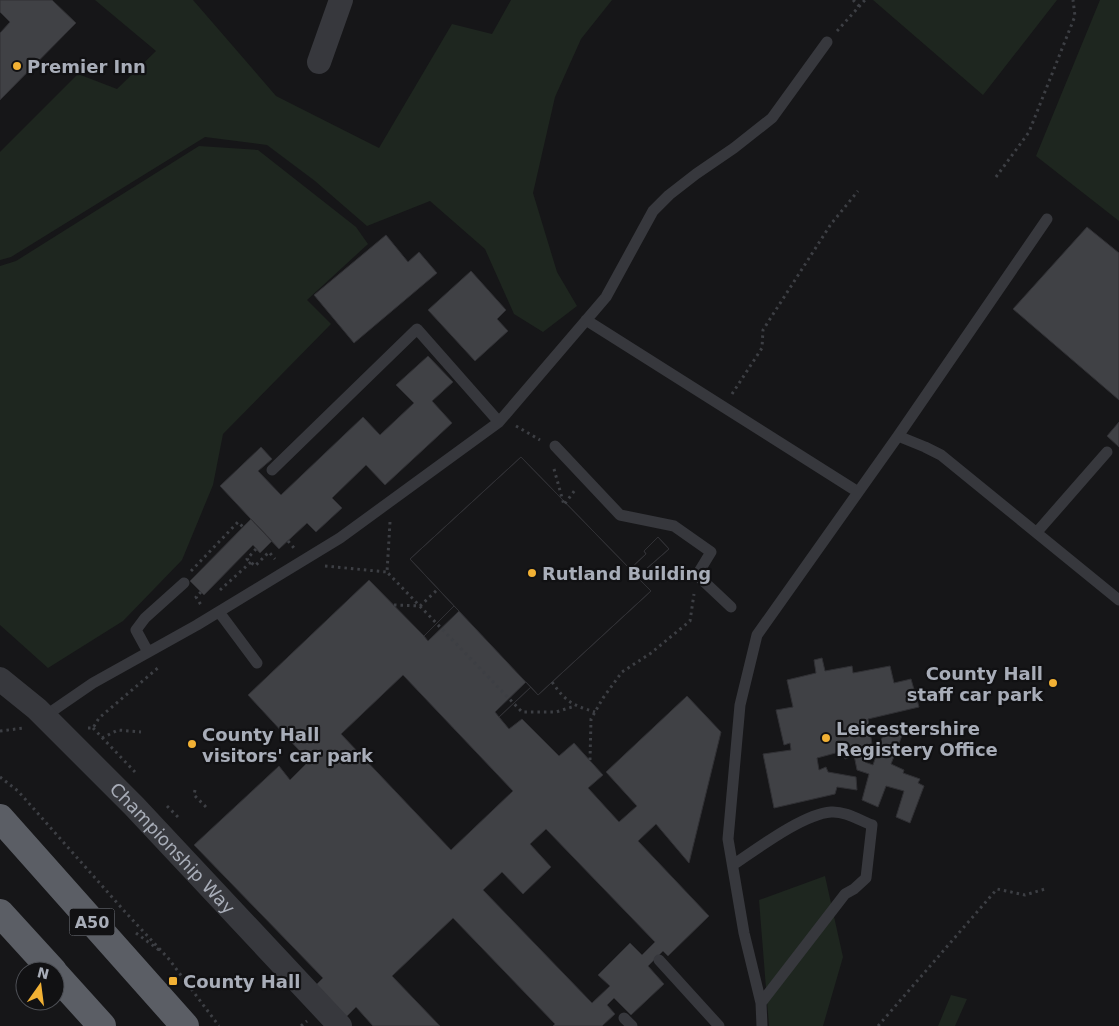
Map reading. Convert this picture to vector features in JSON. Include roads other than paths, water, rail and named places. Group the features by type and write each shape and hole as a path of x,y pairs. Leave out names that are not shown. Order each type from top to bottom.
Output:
{"highway":[{"name":"A50","path":"0,818 185,1026"},
{"path":"0,913 44,961"},
{"path":"65,984 102,1026"}],"street":[{"path":"319,62 341,0"},
{"name":"Championship Way","path":"0,679 51,722 140,812 340,1026"}],"lane":[{"path":"51,722 93,683 219,612 340,538 499,422 606,297 653,211 689,180 772,118 827,42"},
{"path":"762,1026 761,1003 744,932 728,839 740,705 757,634 898,436 1047,219"},
{"path":"586,320 858,492"},
{"path":"272,470 417,330 499,422"},
{"path":"898,436 941,455 1119,600"},
{"path":"551,445 620,515 674,526 712,552 697,575 731,608"},
{"path":"1037,532 1106,452"},
{"path":"148,652 136,630 145,618 184,583"},
{"path":"219,612 257,663"},
{"path":"733,865 812,816 831,812 843,813 872,825 866,878 846,894 761,1003"},
{"path":"659,960 718,1026"}],"place":[{"name":"Premier Inn","path":"17,66"},
{"name":"Rutland Building","path":"532,573"},
{"name":"County Hall staff car park","path":"1053,683"},
{"name":"Leicestershire Registery Office","path":"826,738"},
{"name":"County Hall visitors' car park","path":"192,744"},
{"name":"County Hall","path":"173,981"}]}
